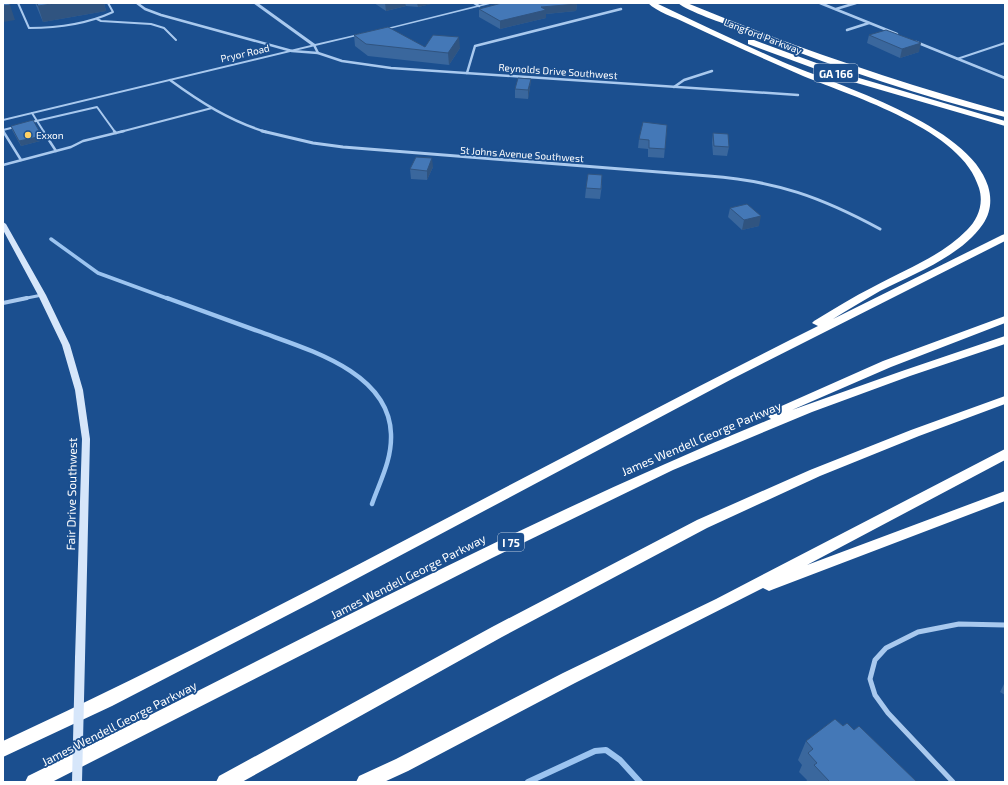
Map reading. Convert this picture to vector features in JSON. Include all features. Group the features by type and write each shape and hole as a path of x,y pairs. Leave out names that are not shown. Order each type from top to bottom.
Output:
{"highway":[{"name":"Langford Parkway","path":"653,3 723,32 806,63 901,94 1005,124"},
{"path":"653,3 714,34 886,108 926,128 947,141 966,158 978,173 985,189 986,203 983,214 977,226 964,239 728,376"},
{"name":"Langford Parkway","path":"681,3 729,24 851,69 1005,115"},
{"path":"729,24 898,78 1005,108"},
{"path":"3,749 106,701 308,598 728,376 1005,237"},
{"path":"636,482 834,385 900,358 1005,319"},
{"name":"James Wendell George Parkway","path":"34,782 538,528 636,482 790,416 1005,340"},
{"path":"225,782 497,632 702,524 815,473 915,432 1005,400"},
{"path":"365,782 402,765 569,678 721,603 1005,454"},
{"path":"721,603 1005,496"}],"main road":[{"name":"Fair Drive Southwest","path":"3,224 42,295 66,345 79,390 86,439 77,782"}],"street":[{"name":"Reynolds Drive Southwest","path":"137,3 145,9 161,15 292,51 318,53 342,61 391,68 798,95"},
{"path":"255,3 314,46 318,53"},
{"path":"474,3 479,6"},
{"path":"374,31 492,3"},
{"path":"820,3 899,35"},
{"path":"836,9 856,3"},
{"path":"467,73 475,46 621,9"},
{"path":"846,30 869,23"},
{"name":"Pryor Road","path":"3,120 366,33"},
{"path":"913,41 1005,78"},
{"path":"674,87 684,80 712,71"},
{"name":"St Johns Avenue Southwest","path":"170,80 184,92 231,119 279,137 332,146 484,160 613,168 759,182 788,189 826,203 859,217 880,230"},
{"path":"3,303 42,295"},
{"path":"953,782 888,713 875,695 870,679 875,660 886,648 918,632 959,624 1005,625"}],"lane":[{"path":"18,3 29,28 44,29 97,19 113,12 108,3"},
{"path":"201,3 206,3"},
{"path":"97,19 101,21 151,24 164,28 176,40"},
{"path":"958,59 1005,43"},
{"path":"30,123 98,107 116,133"},
{"path":"3,165 71,147 83,141 212,108"},
{"path":"32,113 56,151"},
{"path":"17,126 3,130 21,160"}],"building":[{"path":"3,3 10,3 10,5 3,6"},
{"path":"37,3 58,3 38,6"},
{"path":"502,3 577,4 541,7 546,10 500,21 479,9"},
{"path":"388,27 425,47 433,35 459,37 448,53 366,44 354,35"},
{"path":"886,30 921,43 902,49 869,35"},
{"path":"518,78 531,79 528,90 515,89"},
{"name":"Exxon","path":"33,120 42,136 19,141 11,126"},
{"path":"643,122 667,125 665,149 649,148 649,140 639,139"},
{"path":"713,133 728,134 729,147 714,146"},
{"path":"416,157 432,158 427,171 410,169"},
{"path":"588,174 602,175 601,189 586,188"},
{"path":"747,204 761,216 744,220 730,208"},
{"path":"835,719 843,726 847,723 854,730 859,726 917,782 830,782 814,765 817,763 808,753 813,749 806,741"}],"waterway":[{"path":"51,239 98,273 169,299"},
{"path":"167,298 321,355 361,378 376,394 387,412 391,434 388,462 372,504"},
{"path":"528,782 595,751 606,750 620,760 640,782"}],"place":[{"name":"Exxon","path":"28,135"}]}
